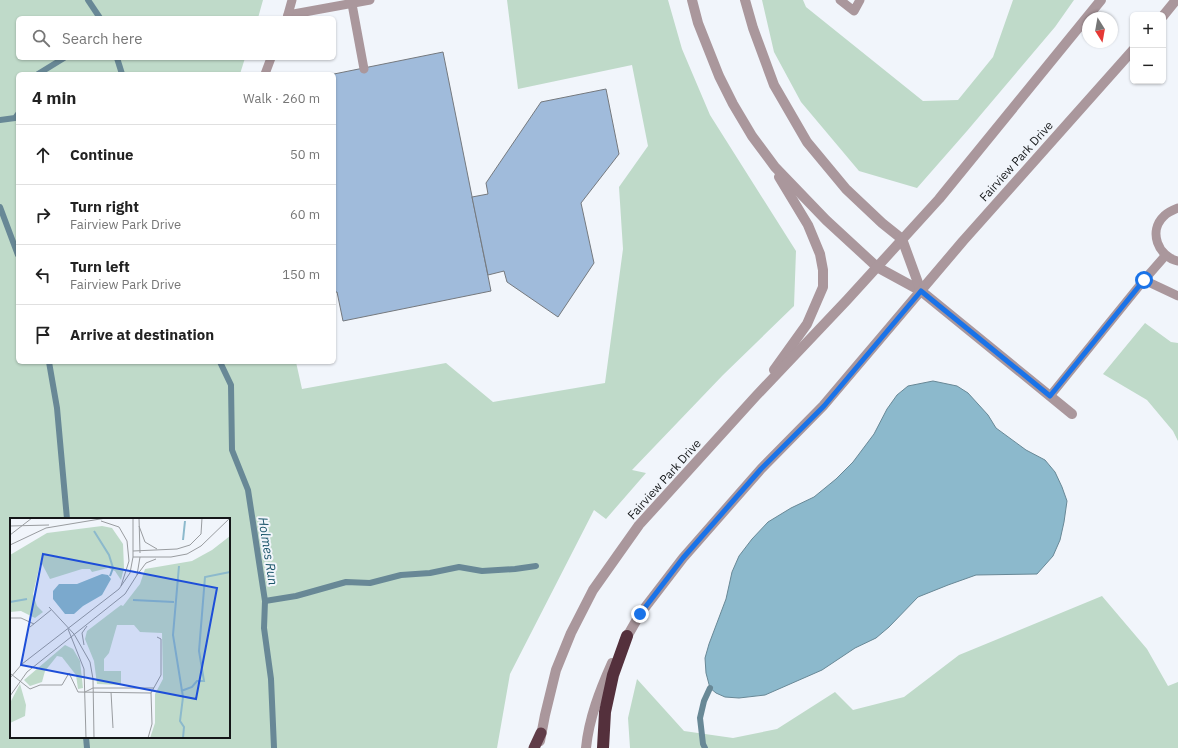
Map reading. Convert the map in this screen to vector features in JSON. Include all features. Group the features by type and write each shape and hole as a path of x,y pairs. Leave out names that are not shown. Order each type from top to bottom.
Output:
{"highway":[{"path":"604,748 605,712 613,675 627,636"},
{"path":"534,748 541,733"}],"street":[{"path":"692,0 698,23 719,76 741,116 766,154 808,225 820,254 823,287 807,324 782,357 756,396"},
{"path":"745,0 755,35 774,85 807,142 846,189 882,223 902,239 921,291"},
{"name":"Fairview Park Drive","path":"540,748 541,733 556,670 571,633 593,590 640,525 756,396 939,199 1101,0"},
{"path":"1166,12 1176,0"},
{"name":"Fairview Park Drive","path":"586,748 587,733 598,694 618,651 640,614 683,558 761,469 824,406 963,241 1130,53"},
{"path":"766,154 775,166 826,220 877,267 921,291 1072,414"}],"lane":[{"path":"287,16 292,0"},
{"path":"292,16 370,0"},
{"path":"840,0 854,11 860,0"},
{"path":"352,4 364,68"},
{"path":"266,72 270,60"},
{"path":"1178,208 1170,211 1163,217 1158,224 1156,232 1156,241 1165,256 1178,261"},
{"path":"1050,396 1165,256"},
{"path":"1144,280 1178,296"}],"green space":[{"path":"0,0 263,0 259,16 16,16 16,60 244,60 241,72 16,72 16,364 296,364 302,389 446,363 493,402 605,383 623,249 619,187 648,146 632,65 518,89 507,0 668,0 682,49 710,115 796,251 794,306 723,375 632,470 646,473 606,519 594,510 510,674 497,748 0,748"},
{"path":"762,0 803,0 806,7 923,101 958,100 993,57 1013,0 1074,0 1055,27 917,188 859,171 801,102 774,52"},
{"path":"1145,323 1171,342 1178,343 1178,441 1173,431 1147,400 1103,374"},
{"path":"1102,596 1147,649 1168,686 1178,682 1178,748 630,748 628,718 637,679 684,731 733,738 777,729 835,692 853,710 904,697 959,655"}],"water":[{"path":"933,381 957,386 968,393 988,415 996,428 1026,450 1045,460 1055,472 1067,501 1060,540 1053,556 1037,574 976,575 918,597 889,627 876,638 855,648 822,670 765,695 739,698 725,697 716,693 710,688 706,673 705,658 726,599 732,572 739,556 768,522 791,508 814,497 836,479 853,462 874,434 887,409 897,395 908,386"}],"building":[{"path":"443,52 491,291 343,321 336,292 336,74"},
{"path":"606,89 619,154 581,203 594,263 558,317 507,282 504,271 488,275 472,197 488,194 486,183 541,102"}],"waterway":[{"name":"Holmes Run","path":"88,0 99,16"},
{"path":"41,72 61,60"},
{"name":"Holmes Run","path":"118,60 121,72"},
{"path":"0,120 16,117"},
{"path":"0,207 16,250"},
{"path":"49,364 57,408 67,518"},
{"name":"Holmes Run","path":"221,364 231,385 232,450 248,490 265,601 264,628 271,679 274,748"},
{"path":"265,601 296,596 346,582 370,583 401,575 430,573 459,567 482,571 536,566"},
{"path":"705,748 703,744 700,718 704,701 710,688"},
{"path":"86,738 87,748"}],"route":[{"path":"640,614 683,558 761,469 824,406 921,291 1050,396 1144,280"}]}
